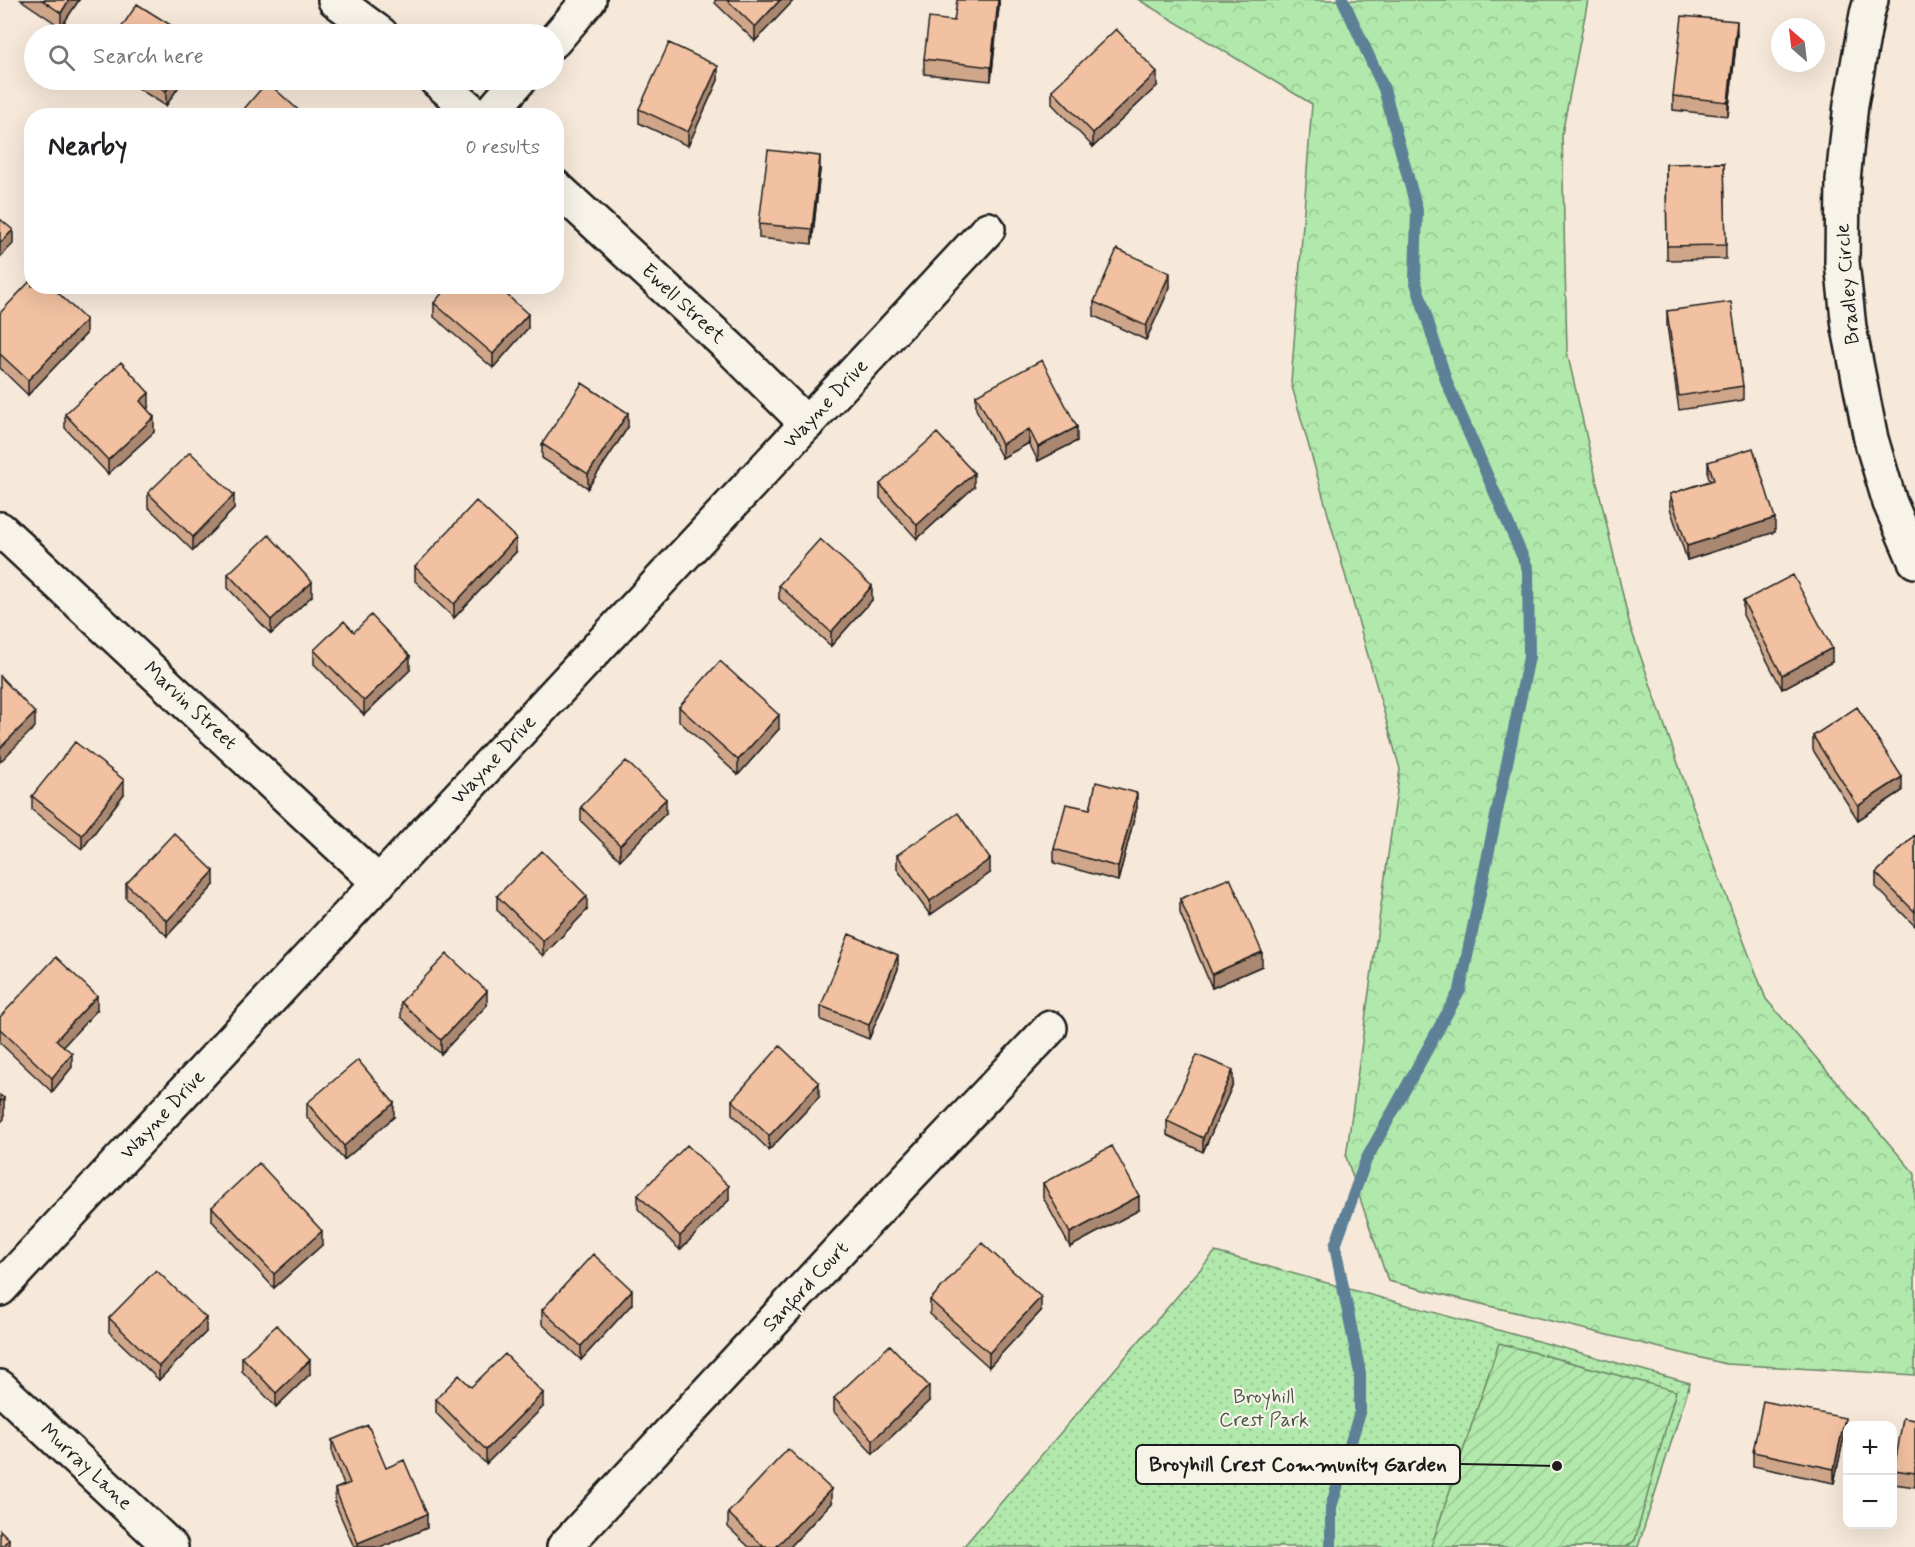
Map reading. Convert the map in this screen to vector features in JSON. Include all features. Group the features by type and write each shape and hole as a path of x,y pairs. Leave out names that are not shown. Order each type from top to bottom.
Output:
{"street":[{"path":"335,0 367,24"},
{"path":"564,29 589,0"},
{"name":"Bradley Circle","path":"1871,0 1851,104 1843,180 1841,254 1849,328 1871,439 1890,503 1915,561"},
{"path":"448,90 469,108"},
{"path":"495,108 510,90"},
{"name":"Ewell Street","path":"564,194 729,347 807,424"},
{"name":"Wayne Drive","path":"0,1289 988,229"},
{"name":"Marvin Street","path":"0,529 379,883"},
{"name":"Sanford Court","path":"564,1547 877,1210 1050,1028"},
{"name":"Murray Lane","path":"0,1387 171,1547"}],"green space":[{"path":"1139,0 1588,0 1562,134 1567,352 1630,626 1703,835 1766,999 1915,1174 1915,1375 1726,1364 1388,1281 1346,1157 1400,769 1291,383 1312,104"},
{"name":"Broyhill Crest Park","path":"1215,1252 1690,1383 1638,1547 963,1547"},
{"path":"1499,1343 1676,1391 1635,1540 1626,1547 1431,1547"}],"building":[{"path":"42,0 69,0 61,13"},
{"path":"727,0 780,0 755,27"},
{"path":"957,0 998,0 991,67 924,59 929,18 954,21"},
{"path":"137,4 169,24 124,24"},
{"path":"1682,16 1737,21 1728,102 1673,96"},
{"path":"1116,29 1157,72 1093,133 1052,90"},
{"path":"669,43 718,66 688,132 639,109"},
{"path":"260,90 276,90 296,108 245,108"},
{"path":"768,150 820,156 812,229 759,224"},
{"path":"1724,163 1726,245 1667,246 1666,164"},
{"path":"0,219 13,230 0,243"},
{"path":"1117,249 1170,273 1146,326 1094,302"},
{"path":"24,288 24,294 59,294 86,320 28,380 0,354 0,313"},
{"path":"441,294 506,294 528,314 493,354 434,303"},
{"path":"1731,302 1743,386 1679,396 1667,311"},
{"path":"1042,360 1077,427 1038,447 1029,429 1002,444 976,395"},
{"path":"121,362 149,393 140,401 154,417 108,460 65,414"},
{"path":"582,383 628,413 588,474 542,444"},
{"path":"937,433 974,473 917,525 880,484"},
{"path":"1753,448 1775,518 1687,546 1670,494 1714,480 1708,462"},
{"path":"190,452 234,495 193,537 148,493"},
{"path":"476,501 516,538 454,604 415,567"},
{"path":"269,535 312,582 271,620 228,574"},
{"path":"820,539 872,586 831,632 779,585"},
{"path":"1793,575 1832,648 1782,675 1743,601"},
{"path":"371,615 410,656 364,701 314,650 344,621 354,632"},
{"path":"720,661 779,715 738,760 679,707"},
{"path":"0,676 35,713 0,748"},
{"path":"1857,707 1902,777 1858,806 1813,736"},
{"path":"75,742 124,780 82,835 32,796"},
{"path":"626,761 666,799 620,845 581,807"},
{"path":"1096,782 1137,793 1118,867 1054,849 1066,804 1090,809"},
{"path":"958,813 990,859 930,901 897,855"},
{"path":"174,833 214,871 167,921 126,884"},
{"path":"1915,835 1915,912 1876,873"},
{"path":"542,851 587,896 543,941 497,896"},
{"path":"1230,878 1262,952 1212,974 1180,899"},
{"path":"849,934 898,955 869,1025 821,1006"},
{"path":"447,954 487,991 441,1040 401,1002"},
{"path":"56,957 97,996 56,1040 72,1053 52,1078 0,1029 0,1017"},
{"path":"780,1046 819,1083 769,1136 732,1100"},
{"path":"1197,1055 1233,1070 1203,1138 1167,1121"},
{"path":"358,1060 394,1103 344,1146 307,1103"},
{"path":"687,1145 729,1186 680,1236 638,1195"},
{"path":"1112,1146 1139,1196 1070,1233 1043,1183"},
{"path":"259,1163 322,1231 274,1274 212,1207"},
{"path":"982,1243 1041,1297 989,1353 930,1300"},
{"path":"593,1254 632,1290 581,1346 542,1310"},
{"path":"156,1270 206,1318 159,1366 109,1318"},
{"path":"277,1325 310,1360 276,1393 242,1357"},
{"path":"890,1345 929,1386 873,1440 834,1398"},
{"path":"505,1354 543,1393 486,1450 436,1399 459,1375 471,1387"},
{"path":"1763,1401 1845,1418 1834,1469 1753,1452"},
{"path":"1903,1418 1915,1420 1915,1473 1897,1470 1897,1453"},
{"path":"368,1425 386,1468 404,1460 427,1514 358,1543 335,1489 350,1483 332,1440"},
{"path":"788,1449 831,1489 776,1547 764,1547 728,1513"},
{"path":"0,1530 9,1539 1,1547 0,1547"}],"waterway":[{"path":"1331,1547 1331,1507 1360,1412 1360,1373 1335,1246 1366,1160 1460,990 1529,657 1528,569 1447,383 1415,280 1417,210 1384,89 1343,0"}],"place":[{"name":"Broyhill Crest Community Garden","path":"1557,1466"}]}
